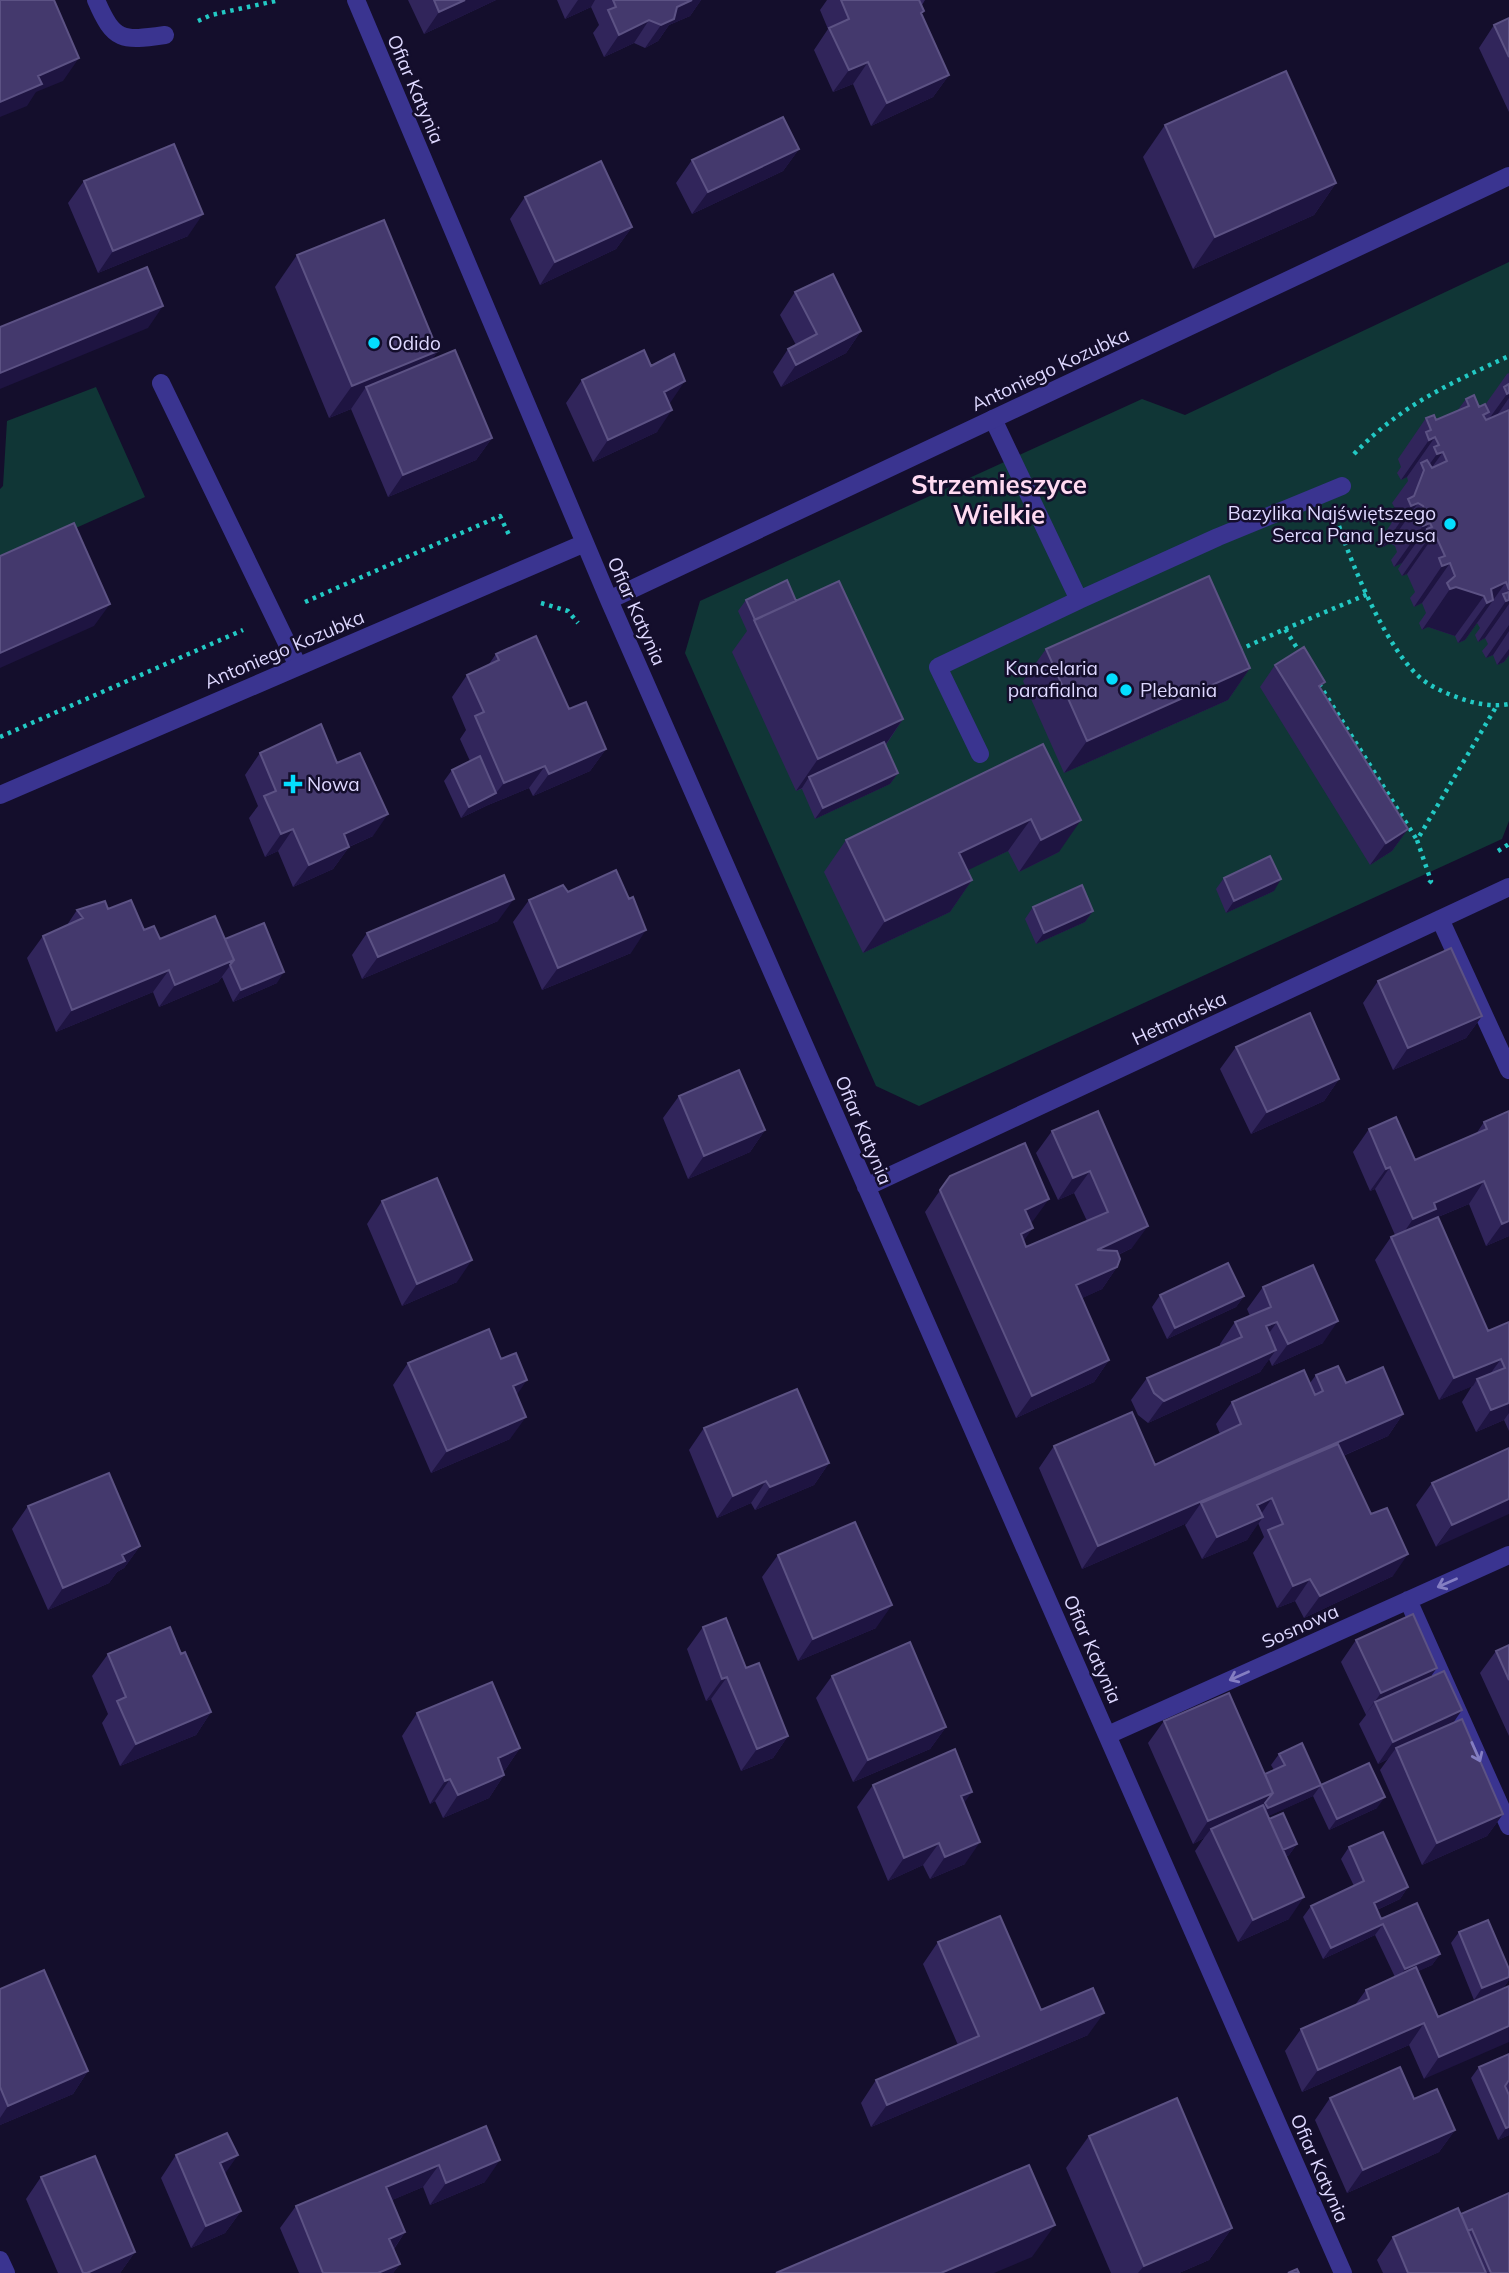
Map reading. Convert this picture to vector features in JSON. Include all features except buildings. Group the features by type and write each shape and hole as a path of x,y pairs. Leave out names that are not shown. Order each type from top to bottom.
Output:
{"street":[{"path":"96,0 107,26 118,36 132,39 165,35"},
{"name":"Ofiar Katynia","path":"356,0 609,600 1343,2273"},
{"name":"Antoniego Kozubka","path":"609,600 1509,176"},
{"path":"161,383 298,666"},
{"path":"993,419 1079,600"},
{"path":"981,754 938,667 1218,537 1342,486"},
{"name":"Antoniego Kozubka","path":"0,795 585,543"},
{"name":"Hetmańska","path":"866,1187 1509,887"},
{"path":"1440,919 1509,1070"},
{"name":"Sosnowa","path":"1108,1735 1509,1555"},
{"path":"1408,1600 1509,1826"},
{"path":"0,2260 6,2273"}],"path":[{"path":"165,35 211,15 280,0"},
{"path":"1509,356 1423,396 1379,427 1354,454 1342,486 1339,525 1394,647 1422,680 1439,691 1496,707 1509,704"},
{"path":"1233,653 1368,594"},
{"path":"1285,629 1307,664"},
{"path":"1314,676 1417,840 1431,881 1419,887"},
{"path":"1417,840 1496,707"}],"green space":[{"path":"1509,262 1509,821 1502,839 919,1106 876,1086 685,653 700,601 1142,399 1185,415"},
{"path":"96,387 145,497 0,562 0,489 3,486 7,421"}],"place":[{"name":"Odido","path":"374,343"},
{"name":"Bazylika Najświętszego Serca Pana Jezusa","path":"1450,524"},
{"name":"Kancelaria parafialna","path":"1112,679"},
{"name":"Plebania","path":"1126,690"},
{"name":"Nowa","path":"293,784"}],"district":[{"name":"Strzemieszyce Wielkie","path":"999,499"}]}
